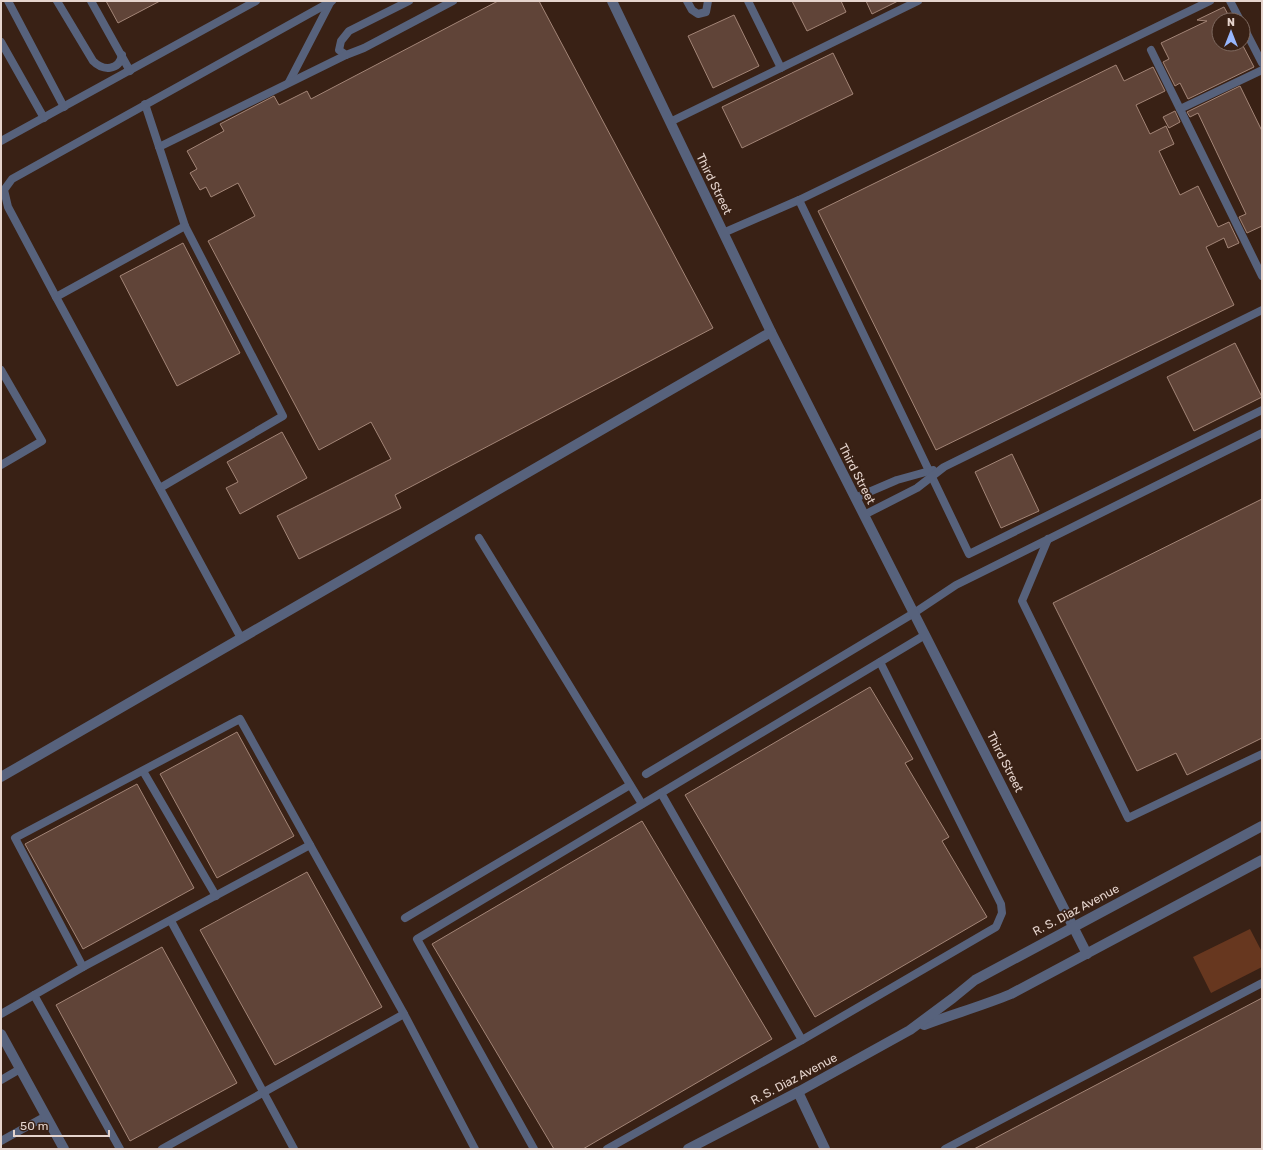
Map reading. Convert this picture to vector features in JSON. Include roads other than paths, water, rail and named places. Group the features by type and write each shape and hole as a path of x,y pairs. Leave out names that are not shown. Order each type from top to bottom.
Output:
{"street":[{"name":"Third Street","path":"612,1 770,332 1087,954"},
{"path":"1,776 770,332"},
{"name":"R. S. Diaz Avenue","path":"688,1149 798,1092 910,1030 953,998 974,980 1262,826"},
{"name":"R. S. Diaz Avenue","path":"910,1030 958,1012 986,1004 1087,954 1262,860"},
{"path":"1,1034 64,1149"},
{"path":"798,1092 825,1149"}],"lane":[{"path":"8,1 64,107"},
{"path":"57,1 97,65 108,69 113,68 121,60 122,55"},
{"path":"91,1 130,71"},
{"path":"1,141 256,1"},
{"path":"346,55 339,50 341,41 349,31 409,1"},
{"path":"159,146 289,82 364,48 453,1"},
{"path":"687,1 692,10 698,14 706,12 708,1"},
{"path":"748,1 781,68"},
{"path":"670,122 918,1"},
{"path":"723,233 799,200 1210,1"},
{"path":"1230,1 1236,12"},
{"path":"289,82 331,2"},
{"path":"241,638 8,207 4,190 12,179 331,2"},
{"path":"1,42 44,118"},
{"path":"1251,42 1262,63"},
{"path":"1151,50 1262,276"},
{"path":"1180,109 1262,70"},
{"path":"145,104 185,226 283,416 160,488"},
{"path":"799,200 969,554 1262,410"},
{"path":"56,297 185,226"},
{"path":"855,498 897,480 930,473 942,468 1262,310"},
{"path":"1,370 42,441 1,465"},
{"path":"646,774 914,613 956,585 1262,433"},
{"path":"864,515 917,488 930,473"},
{"path":"479,538 642,804"},
{"path":"1048,539 1022,602 1128,818 1262,754"},
{"path":"534,1149 417,939 925,635"},
{"path":"607,1149 802,1040 996,927 1002,913 1001,904 880,662"},
{"path":"83,967 15,838 240,719 404,1014 475,1149"},
{"path":"143,771 216,896"},
{"path":"405,918 630,784"},
{"path":"661,793 802,1040"},
{"path":"1,1014 83,967 310,845"},
{"path":"171,921 294,1149"},
{"path":"945,1149 1262,983"},
{"path":"34,995 120,1149"},
{"path":"162,1149 404,1014"},
{"path":"1,1080 20,1069"},
{"path":"1,1142 46,1116"}]}
